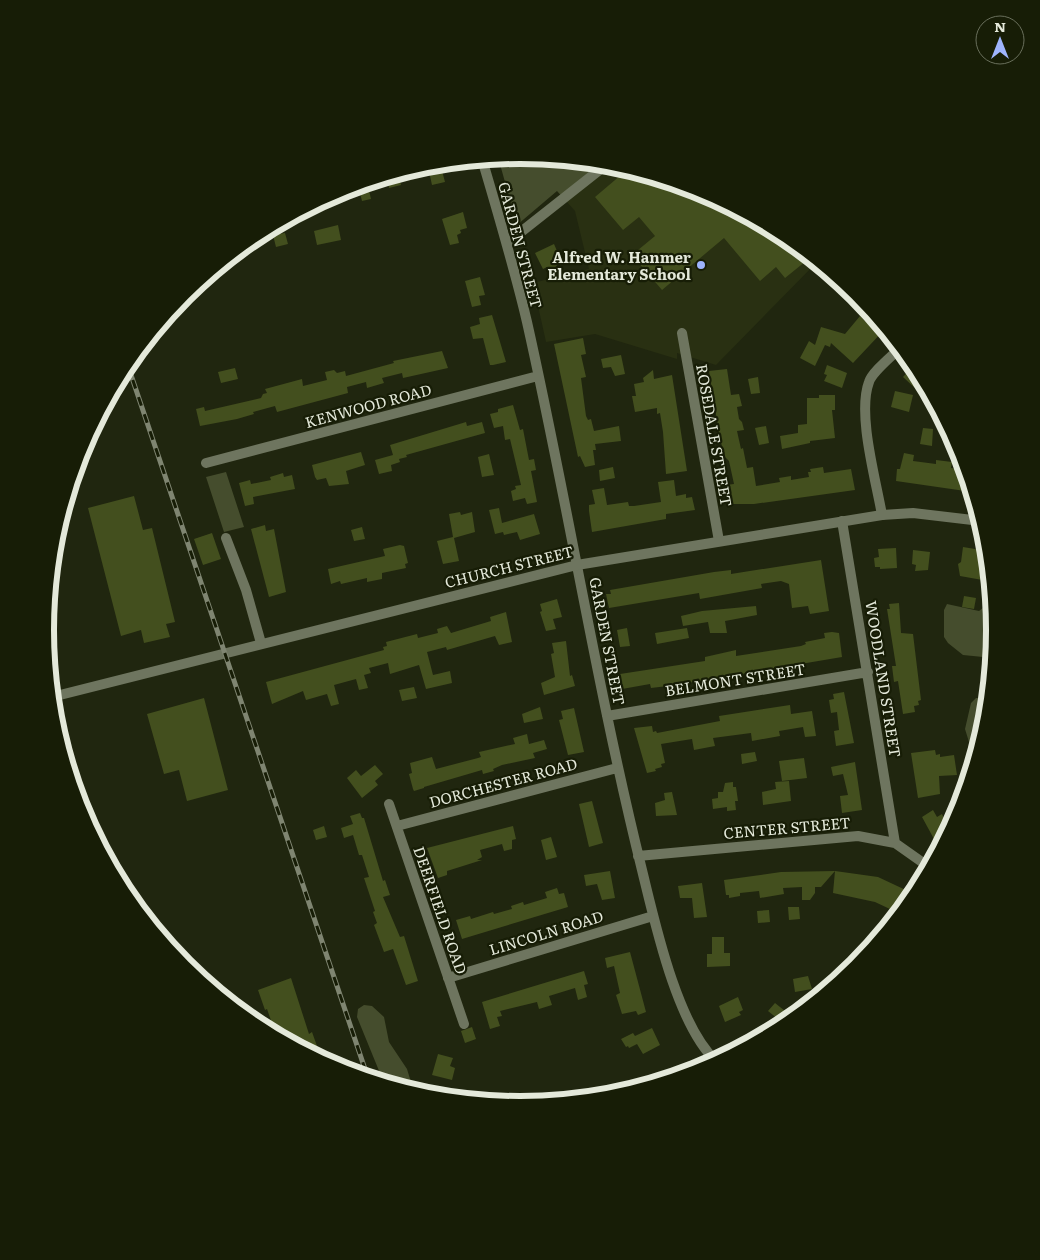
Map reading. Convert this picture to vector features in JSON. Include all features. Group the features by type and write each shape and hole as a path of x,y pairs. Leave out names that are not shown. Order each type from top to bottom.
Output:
{"street":[{"name":"GARDEN STREET","path":"484,166 507,244 538,376 617,768 653,916 684,1012 700,1044 711,1055"},
{"path":"507,244 598,171"},
{"name":"ROSEDALE STREET","path":"682,334 719,541"},
{"path":"882,515 866,423 865,401 869,380 895,353"},
{"name":"KENWOOD ROAD","path":"206,463 538,376"},
{"name":"CHURCH STREET","path":"59,695 577,565 882,515 913,513 973,520"},
{"name":"WOODLAND STREET","path":"842,521 895,843"},
{"path":"226,538 246,590 261,643"},
{"name":"BELMONT STREET","path":"607,716 868,672"},
{"name":"DORCHESTER ROAD","path":"397,826 617,768"},
{"name":"DEERFIELD ROAD","path":"389,804 464,1024"},
{"name":"CENTER STREET","path":"638,856 838,836 858,836 895,843 924,863"},
{"name":"LINCOLN ROAD","path":"448,978 653,916"}],"shaded area":[{"path":"500,165 550,165 601,171 566,201 557,191 517,225"},
{"name":"Alfred W. Hanmer Elementary School","path":"601,171 641,180 670,188 726,212 779,242 812,267 716,365 677,353 677,359 595,334 546,342 533,283 589,269 575,211 566,201"},
{"path":"226,472 244,527 224,532 206,477"},
{"path":"947,604 979,611 985,606 985,659 963,655 948,643 944,637 944,610"},
{"path":"976,698 981,698 970,750 965,729 971,703"},
{"path":"364,1005 372,1006 384,1017 389,1042 407,1069 411,1083 381,1075 357,1017 358,1009"}],"building":[{"path":"442,171 445,182 432,185 429,173"},
{"path":"621,175 670,188 698,199 753,226 806,261 785,278 776,267 760,281 724,238 662,290 632,255 655,236 639,217 623,230 595,197"},
{"path":"400,180 401,185 389,188 388,183"},
{"path":"369,189 371,199 362,201 360,192"},
{"path":"463,212 467,228 460,230 461,233 457,235 459,243 450,245 442,219"},
{"path":"338,225 341,240 317,245 314,231"},
{"path":"285,233 288,244 276,247 273,235"},
{"path":"554,244 561,260 555,263 557,266 549,270 547,267 543,269 535,253"},
{"path":"480,277 485,295 479,296 481,305 472,307 465,281"},
{"path":"492,315 506,362 490,365 483,338 473,339 470,327 480,324 479,318"},
{"path":"860,316 866,322 868,320 880,334 853,363 831,343 830,347 825,345 815,366 800,358 809,341 815,345 821,327 845,334"},
{"path":"583,338 586,354 581,355 586,377 581,378 586,416 588,420 591,419 594,431 619,426 621,441 595,444 596,450 593,450 595,465 585,467 580,456 578,457 554,344"},
{"path":"442,351 448,368 403,378 402,373 382,378 384,383 367,388 366,382 347,387 348,393 277,412 275,406 237,419 200,426 196,409 204,407 205,411 261,398 263,394 267,393 265,389 302,379 303,386 327,380 325,372 334,370 337,373 345,371 346,376 394,363 393,361"},
{"path":"621,355 625,374 615,376 611,367 603,368 601,359"},
{"path":"827,365 847,373 842,388 824,381 827,375 824,374"},
{"path":"235,368 238,379 221,383 218,372"},
{"path":"727,369 731,395 739,394 742,406 737,407 739,419 744,430 737,431 741,449 743,448 747,468 753,467 756,486 780,482 779,478 791,476 791,480 809,477 808,472 811,472 810,469 823,467 824,473 851,469 855,490 754,504 729,504 726,485 734,484 729,461 725,457 720,439 709,371"},
{"path":"653,370 654,379 672,375 687,471 666,474 663,432 660,413 657,414 657,408 635,412 632,396 636,396 634,384 644,382 643,378"},
{"path":"908,371 919,388 917,390 903,377"},
{"path":"758,377 760,393 751,394 748,379"},
{"path":"895,391 913,395 909,412 891,407"},
{"path":"819,395 835,395 835,410 832,410 835,438 810,441 810,443 782,449 780,436 798,433 798,425 807,424 807,398 819,398"},
{"path":"513,405 520,430 523,429 529,460 534,459 536,470 531,471 537,502 527,504 525,498 513,501 511,491 516,489 515,486 521,485 510,439 505,440 503,426 494,428 490,414 498,412 498,409"},
{"path":"466,422 467,426 482,422 485,433 406,455 407,457 399,459 400,462 391,465 392,471 379,474 375,460 393,455 390,445"},
{"path":"766,426 769,443 759,445 755,428"},
{"path":"923,428 933,429 932,446 920,444"},
{"path":"361,452 365,465 346,471 349,484 329,486 326,478 317,480 315,477 312,465"},
{"path":"904,453 914,455 913,461 936,464 936,460 952,462 951,468 958,469 965,491 896,481 897,469 900,469"},
{"path":"489,454 494,475 482,477 478,457"},
{"path":"613,467 615,478 600,481 599,470"},
{"path":"283,473 284,477 292,475 295,489 253,497 254,504 245,506 239,483 250,480 251,484 271,480 270,477"},
{"path":"674,480 676,496 686,494 686,498 692,497 695,510 666,514 666,519 592,532 589,505 595,504 592,490 604,488 607,505 628,502 629,506 634,506 661,502 658,482"},
{"path":"134,496 143,530 152,528 175,622 166,624 170,637 144,643 141,630 121,636 88,508"},
{"path":"499,508 502,523 534,514 540,534 520,540 517,532 504,535 503,532 495,534 489,510"},
{"path":"460,512 461,515 472,512 475,532 454,538 459,561 443,564 437,541 453,537 449,514"},
{"path":"265,525 266,531 274,529 286,592 269,597 251,529"},
{"path":"362,527 365,539 354,541 351,530"},
{"path":"212,533 221,559 203,565 194,539"},
{"path":"400,545 404,546 408,563 405,564 406,568 382,573 382,579 367,582 367,578 341,584 340,581 331,584 328,569 385,556 383,549"},
{"path":"963,547 979,550 983,580 960,576 958,564 961,562"},
{"path":"896,548 897,568 880,569 880,567 875,567 874,558 879,557 878,549"},
{"path":"913,550 930,552 928,570 915,571 916,565 912,564"},
{"path":"821,560 829,611 810,614 808,606 792,608 789,584 781,581 761,584 762,588 700,599 699,593 609,608 606,594 611,594 610,590 714,572 731,570 731,574"},
{"path":"964,596 976,598 974,609 962,607"},
{"path":"557,599 562,617 553,619 556,629 546,631 540,612 542,611 540,604"},
{"path":"899,603 901,633 913,634 921,700 918,701 919,705 914,706 915,712 903,714 898,681 894,682 892,666 896,666 887,609 890,609 889,604"},
{"path":"756,606 757,615 725,621 727,633 710,633 708,622 683,626 681,616 702,611"},
{"path":"506,612 512,642 499,645 495,636 447,650 446,647 427,652 433,675 450,671 452,683 426,689 419,665 390,674 388,663 369,668 371,673 364,675 368,688 359,690 356,679 334,685 339,704 331,706 327,694 306,700 303,691 272,704 266,682 384,650 383,647 387,646 386,642 417,634 418,638 438,633 437,629 447,626 451,633 491,621 490,617"},
{"path":"627,628 630,646 620,647 617,630"},
{"path":"687,628 689,638 657,644 655,633"},
{"path":"824,633 839,633 842,657 676,685 651,688 650,684 622,689 620,674 705,661 705,657 736,650 736,656 801,646 806,644 805,642 825,638"},
{"path":"566,641 570,676 572,675 575,686 544,695 541,683 555,677 551,654 554,653 552,643"},
{"path":"414,687 417,698 402,701 399,690"},
{"path":"844,692 854,743 836,746 834,731 839,730 837,712 831,713 829,700 834,699 833,694"},
{"path":"204,698 228,790 187,801 179,770 164,774 147,714"},
{"path":"790,705 791,714 812,711 816,736 805,737 803,727 779,731 780,736 752,741 751,733 713,738 715,746 694,750 692,739 661,744 665,763 661,764 662,767 655,769 656,771 647,773 634,728 652,726 653,732 656,731 657,733 720,721 719,716"},
{"path":"540,707 543,719 524,723 522,714"},
{"path":"574,708 584,752 568,755 559,720 563,719 561,711"},
{"path":"527,734 529,744 544,740 547,749 533,753 535,758 502,765 493,769 494,771 483,774 482,770 414,791 413,789 409,774 412,773 410,763 432,757 436,769 481,757 479,752 515,744 513,738"},
{"path":"935,750 936,755 940,754 940,757 954,755 957,775 939,776 940,794 918,798 911,753"},
{"path":"755,752 757,761 742,764 741,754"},
{"path":"804,758 807,778 782,781 779,761"},
{"path":"855,762 862,810 842,813 840,796 848,795 843,774 833,776 831,767"},
{"path":"375,765 383,774 375,781 378,785 362,798 347,778 356,770 361,776"},
{"path":"789,781 791,801 763,805 762,792 776,789 775,782"},
{"path":"733,782 733,787 736,787 738,801 735,801 736,810 727,811 727,807 713,809 712,799 718,798 718,792 723,792 725,783"},
{"path":"672,792 677,815 656,816 655,803 665,800 664,793"},
{"path":"592,801 603,843 589,847 579,804"},
{"path":"933,810 937,817 942,814 945,821 937,837 934,839 922,817"},
{"path":"360,813 362,818 364,818 383,881 385,880 390,895 383,897 400,937 404,936 418,981 406,985 393,949 384,952 374,925 377,923 373,912 375,911 364,878 369,877 362,855 359,855 353,835 344,838 341,828 353,824 350,816"},
{"path":"324,826 327,837 316,840 313,830"},
{"path":"513,826 516,839 512,840 512,849 504,851 502,844 480,850 482,857 477,860 482,860 447,871 447,875 438,878 427,848"},
{"path":"551,837 557,857 546,860 541,840"},
{"path":"610,871 615,898 602,900 597,884 586,886 584,875"},
{"path":"835,871 821,887 815,887 815,893 810,900 802,900 802,887 783,888 784,894 760,898 759,891 740,893 740,896 729,898 729,895 726,895 724,880 781,872"},
{"path":"835,871 878,877 907,891 892,910 875,902 833,893"},
{"path":"702,883 707,917 694,918 692,898 680,898 678,886"},
{"path":"557,888 559,894 564,893 568,907 462,939 456,920 470,916 471,919 493,912 494,914 512,909 511,906 523,902 524,905 547,898 545,892"},
{"path":"788,907 799,907 800,919 789,920"},
{"path":"769,910 770,922 758,923 757,911"},
{"path":"712,937 724,937 724,953 730,953 730,966 707,967 707,954 712,954"},
{"path":"630,952 646,1012 638,1015 636,1011 622,1014 616,995 620,993 614,966 607,968 605,958"},
{"path":"584,971 588,984 584,985 587,997 578,1000 575,988 549,996 552,1005 539,1009 537,1002 500,1011 502,1016 497,1017 500,1026 490,1029 482,1002"},
{"path":"808,976 812,989 795,992 793,979"},
{"path":"291,978 309,1034 312,1032 318,1050 273,1025 258,990"},
{"path":"738,997 743,1010 739,1012 741,1015 725,1022 719,1006"},
{"path":"775,1003 785,1011 778,1019 768,1011"},
{"path":"472,1027 476,1039 465,1043 461,1031"},
{"path":"652,1028 660,1045 643,1054 637,1044 629,1048 628,1046 626,1047 621,1039 633,1033 635,1036"},
{"path":"438,1054 453,1058 450,1066 455,1068 452,1080 432,1075"}],"railway":[{"path":"131,373 365,1070"}],"place":[{"name":"Alfred W. Hanmer Elementary School","path":"701,265"}]}
